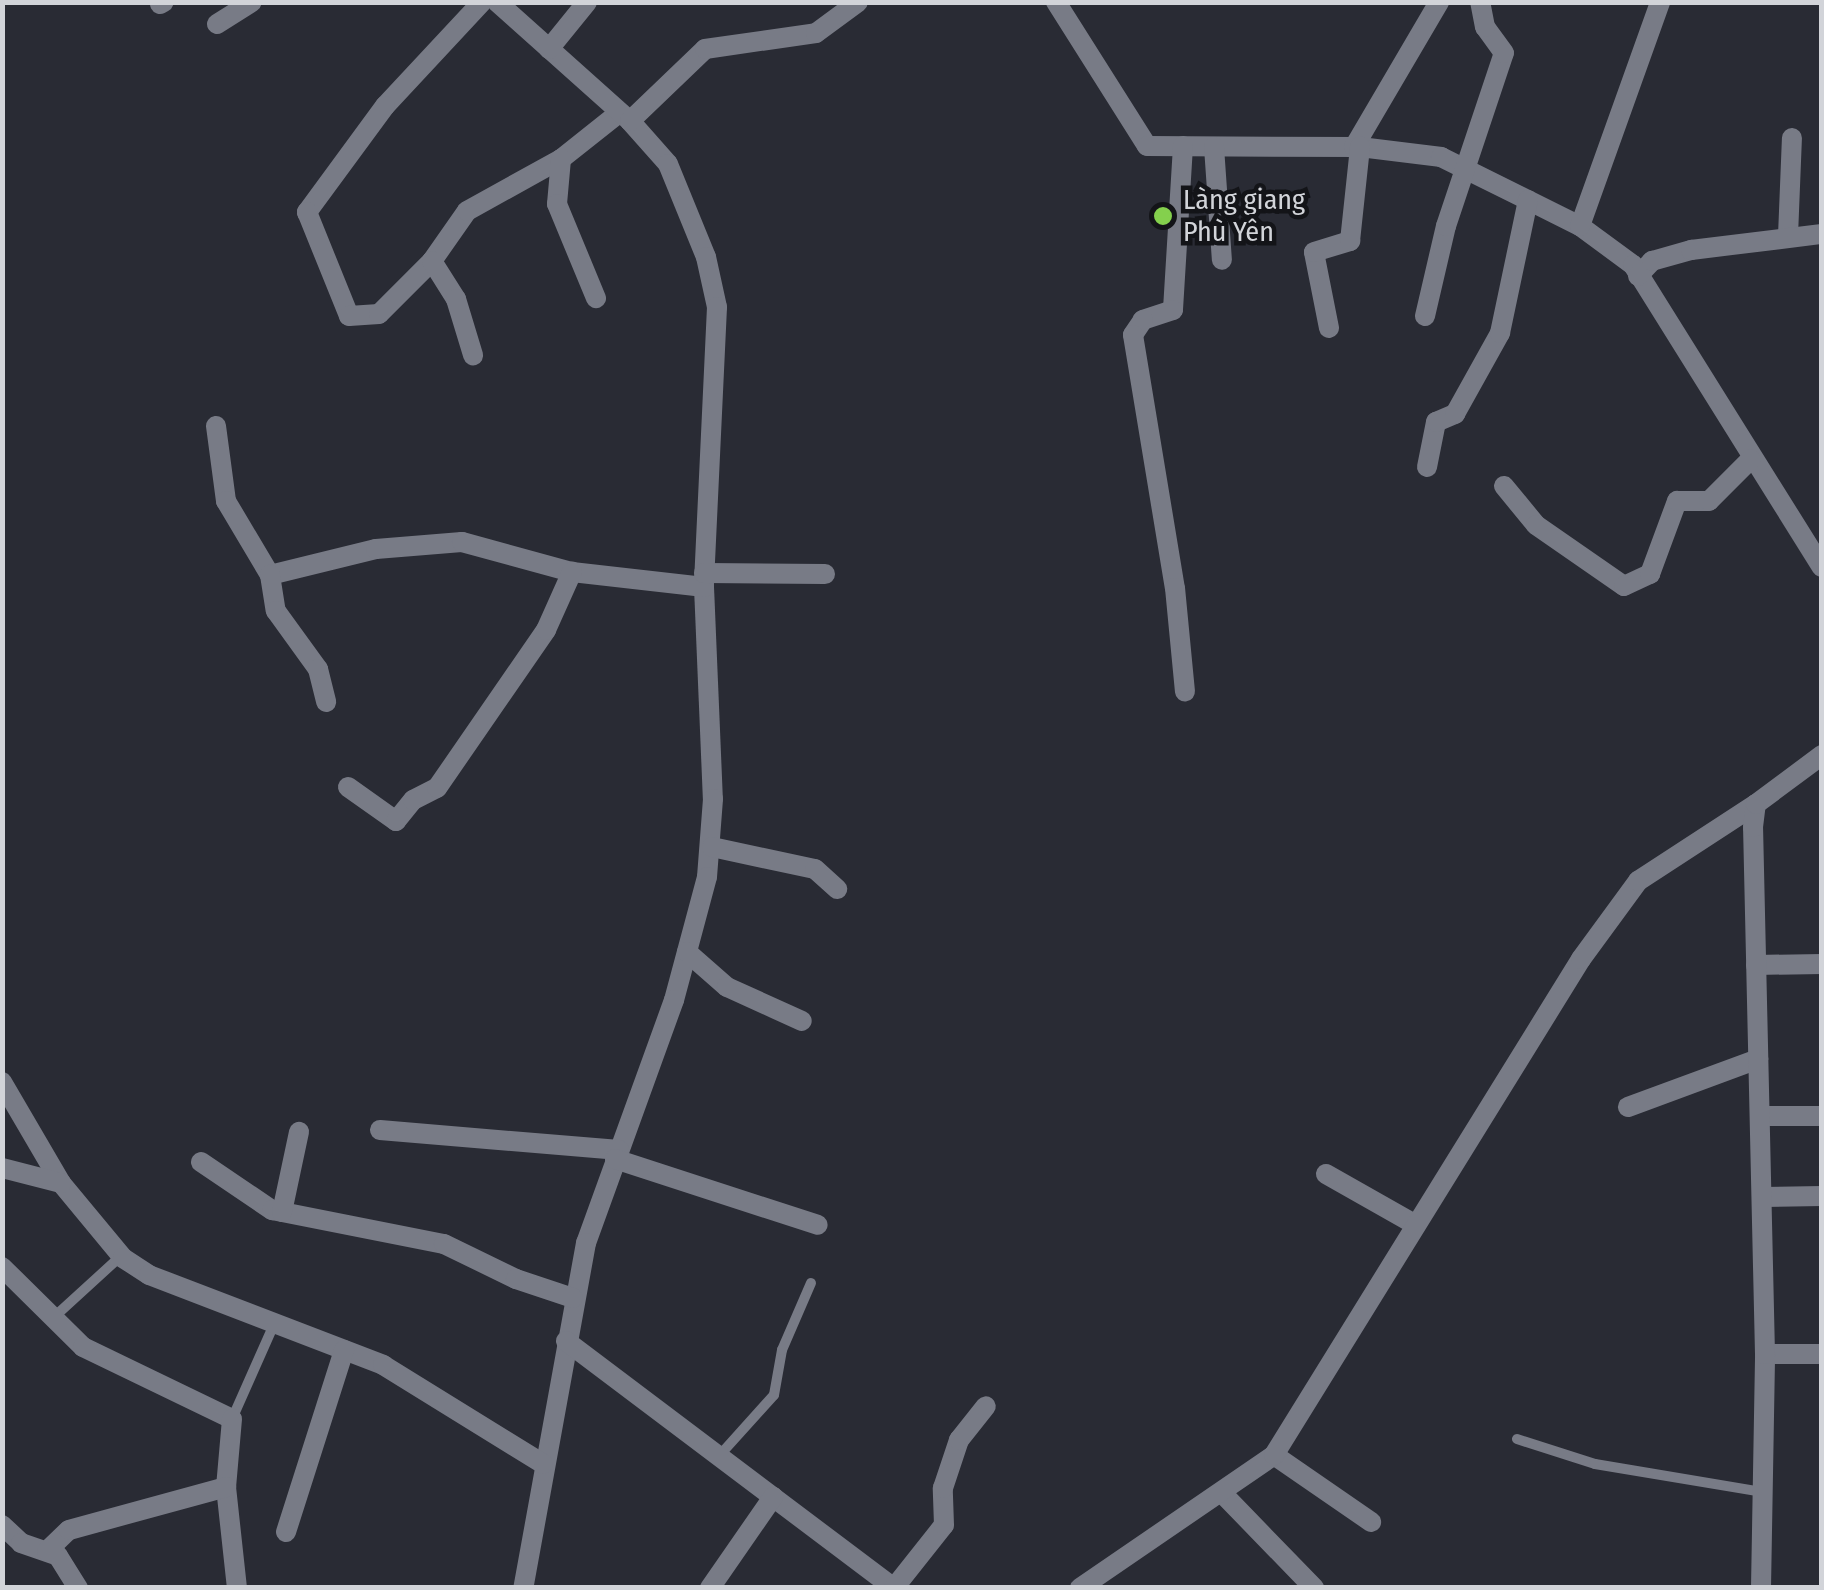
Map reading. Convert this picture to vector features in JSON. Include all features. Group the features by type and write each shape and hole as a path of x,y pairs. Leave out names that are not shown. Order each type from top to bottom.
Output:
{"street":[{"path":"217,24 252,2"},
{"path":"482,2 386,106 307,212 349,316 380,314 432,261 467,212 625,117 705,49 798,38 851,9"},
{"path":"498,2 625,117 668,164 689,208 717,307 704,580 712,847 687,952 573,1298 523,1588"},
{"path":"549,49 587,2"},
{"path":"1056,2 1148,146 1357,147 1440,157 1580,226 1638,276 1752,459 1820,556"},
{"path":"1329,328 1314,252 1350,241 1357,147 1439,2"},
{"path":"1425,316 1504,54 1485,27 1480,2"},
{"path":"1580,226 1660,2"},
{"path":"1788,236 1792,138"},
{"path":"1184,146 1173,310 1143,320 1133,335 1175,588 1185,692"},
{"path":"1214,146 1222,260"},
{"path":"561,158 557,204 596,298"},
{"path":"1427,467 1436,422 1455,414 1500,333 1528,200"},
{"path":"1638,276 1652,262 1691,250 1822,234"},
{"path":"432,261 456,298 473,354"},
{"path":"216,426 226,501 270,575 276,610 318,669 326,702"},
{"path":"1504,486 1536,525 1624,586 1650,574 1677,501 1709,501 1752,459"},
{"path":"270,575 376,549 444,542 489,546 572,572 704,580 825,574"},
{"path":"348,788 396,821 413,800 437,788 546,630 572,572"},
{"path":"1080,1588 1223,1494 1274,1455 1581,958 1638,881 1756,804 1822,755"},
{"path":"1756,804 1765,1354 1761,1588"},
{"path":"712,847 815,869 837,889"},
{"path":"687,952 728,987 802,1021"},
{"path":"1756,965 1822,964"},
{"path":"1628,1107 1758,1058"},
{"path":"2,1082 61,1183 121,1256 149,1274 344,1350 437,1394 542,1464"},
{"path":"1760,1116 1822,1116"},
{"path":"380,1130 617,1155 818,1225"},
{"path":"282,1212 299,1132"},
{"path":"201,1162 256,1203 282,1212 444,1244 516,1280 573,1298"},
{"path":"2,1168 61,1183"},
{"path":"1326,1174 1416,1225"},
{"path":"1762,1197 1822,1196"},
{"path":"2,1267 83,1347 232,1419 226,1487 237,1588"},
{"path":"566,1342 894,1588 944,1525 943,1488 958,1440 986,1406"},
{"path":"286,1532 344,1350"},
{"path":"1765,1354 1822,1354"},
{"path":"1274,1455 1371,1522"},
{"path":"48,1551 69,1530 226,1487"},
{"path":"1223,1494 1314,1588"},
{"path":"710,1588 773,1497"},
{"path":"2,1525 21,1544 48,1551 78,1588"}],"lane":[{"path":"52,1318 121,1256"},
{"path":"718,1456 774,1395 782,1350 811,1283"},
{"path":"232,1419 275,1323"},
{"path":"1517,1440 1595,1464 1762,1492"}],"place":[{"name":"Làng giang Phù Yên","path":"1163,216"}]}
